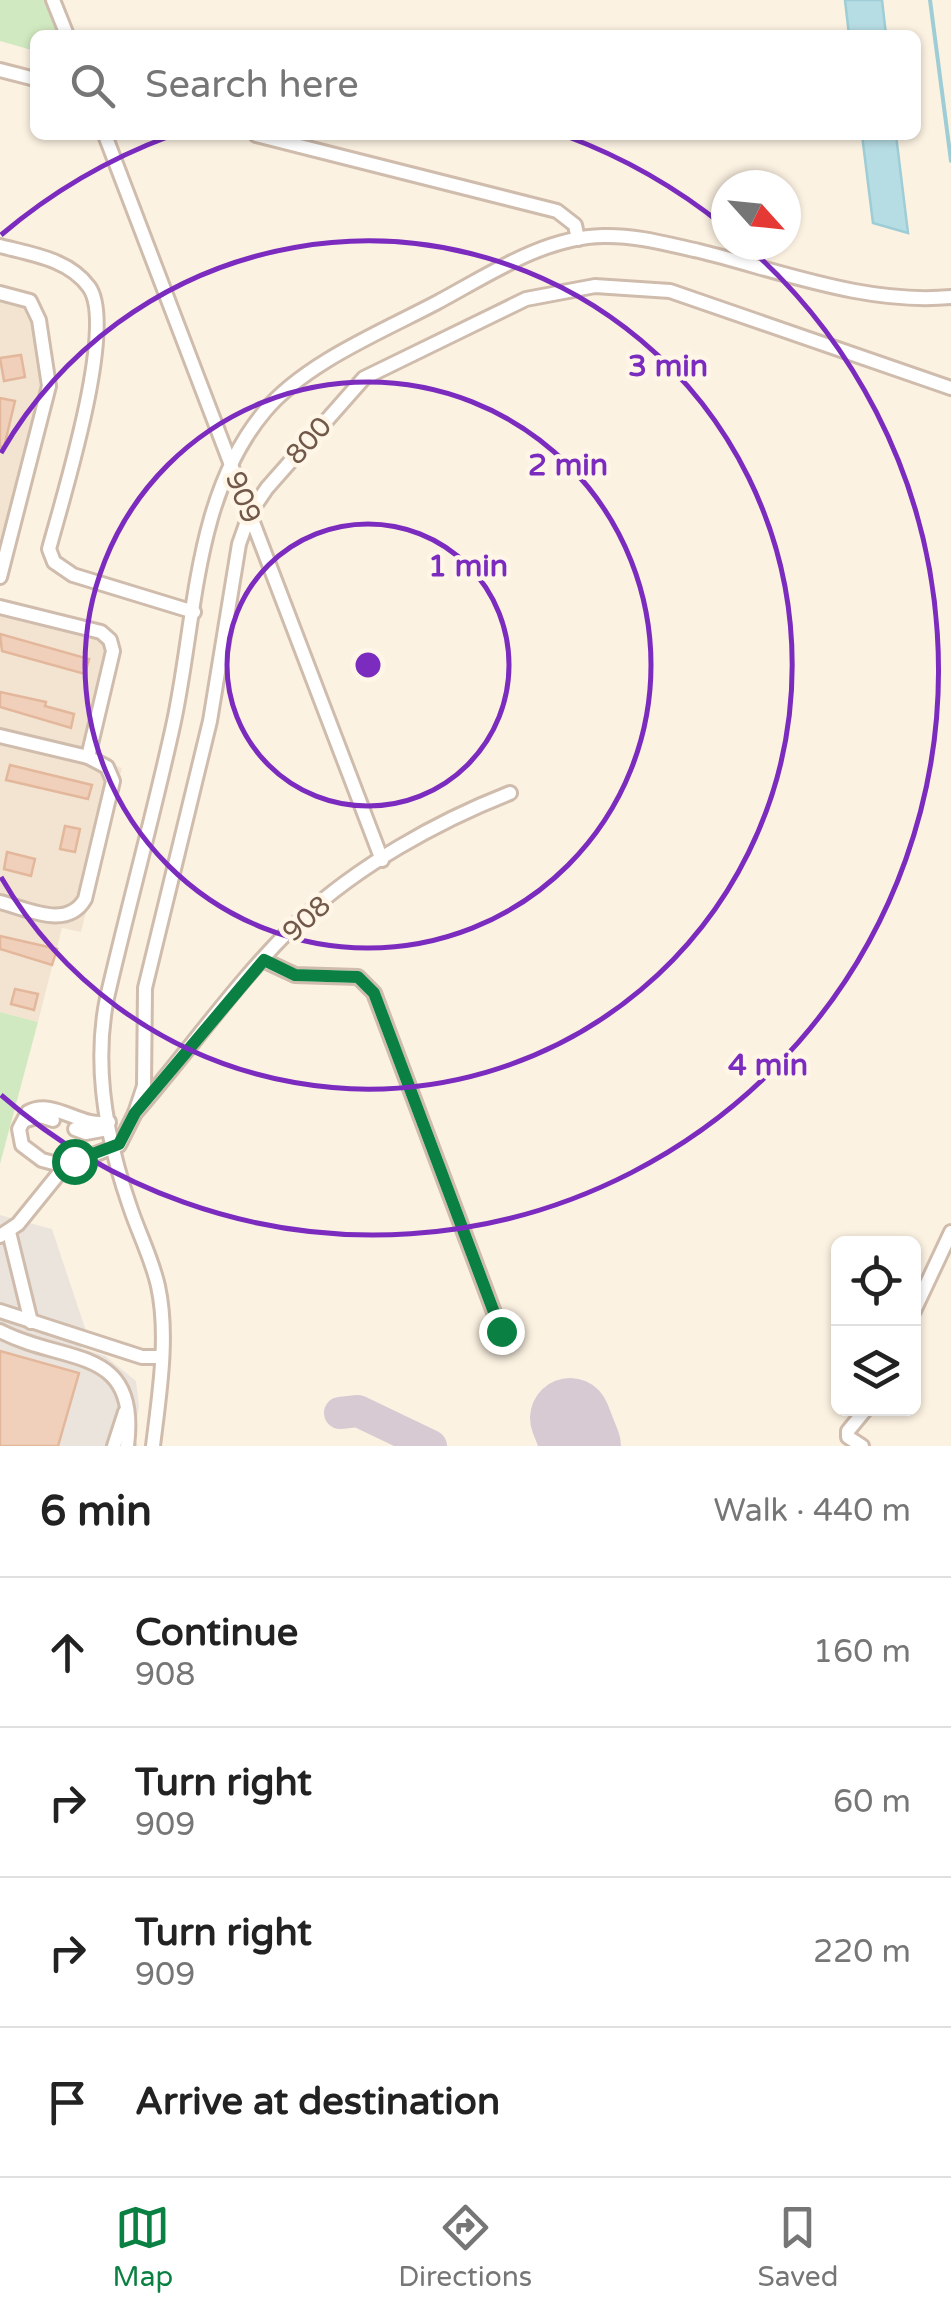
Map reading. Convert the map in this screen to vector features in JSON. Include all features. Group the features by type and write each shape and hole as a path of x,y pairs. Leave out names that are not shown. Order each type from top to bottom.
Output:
{"street":[{"path":"53,0 64,30"},
{"path":"0,70 30,78"},
{"name":"909","path":"108,140 382,860"},
{"path":"276,140 547,208 571,220 578,239"},
{"path":"154,1446 162,1318 158,1286 124,1190 109,1125 100,1070 103,1017 174,726 208,526 230,463 256,422 278,396 320,366 515,261 578,239 635,238 851,289 914,298 951,297"},
{"path":"0,246 60,262 89,287 98,310 90,388 49,549 54,562 73,575 194,612"},
{"name":"800","path":"135,1113 144,1086 145,988 192,801 234,566 250,513 292,456 364,378 526,299 594,286 670,291 951,388"},
{"path":"0,293 30,302 39,320 50,386 0,577"},
{"path":"0,607 102,632 110,640 113,650 88,757"},
{"path":"0,736 88,757 107,767 113,781 85,899 76,912 59,917 0,902"},
{"name":"908","path":"114,1147 135,1113 264,960 318,904 382,860 510,794"},
{"path":"264,960 295,975 358,977 374,993 501,1331"},
{"path":"65,1166 28,1152 19,1139 19,1129 28,1112 41,1107 92,1125 109,1125"},
{"path":"19,1129 35,1116 53,1120"},
{"path":"75,1129 86,1133 109,1125"},
{"path":"31,1322 4,1234 65,1166 114,1147"},
{"path":"921,1295 951,1232"},
{"path":"0,1310 142,1358 160,1357"},
{"path":"0,1331 108,1370 120,1382 127,1446"},
{"path":"112,1446 126,1410"},
{"path":"860,1416 848,1430 848,1437 862,1446"}],"shaded area":[{"path":"0,293 30,301 49,386 0,577"},
{"path":"0,607 110,640 88,757 122,768 81,932 62,928 38,1022 0,1012"},
{"path":"0,1215 52,1229 85,1328 81,1348 105,1356 136,1381 139,1406 134,1436 138,1446 0,1446"}],"green space":[{"path":"0,0 53,0 65,30 30,30 30,50 0,41"},
{"path":"0,1012 38,1022 0,1164"}],"water":[{"path":"845,0 882,0 885,30 848,30"},
{"path":"863,140 897,140 908,233 873,223"}],"building":[{"path":"21,355 25,377 4,381 0,358"},
{"path":"0,398 15,401 4,447 0,447"},
{"path":"0,634 89,659 85,674 2,651"},
{"path":"0,692 46,702 45,706 74,714 71,728 0,707"},
{"path":"10,765 92,785 88,799 6,780"},
{"path":"65,826 80,829 75,852 60,849"},
{"path":"7,852 35,859 31,876 4,869"},
{"path":"0,936 57,949 52,965 0,949"},
{"path":"15,989 38,994 34,1010 11,1004"},
{"path":"0,1351 79,1373 58,1446 0,1446"}],"waterway":[{"path":"930,0 951,161"}],"taxiway":[{"path":"340,1413 358,1411 431,1446"}],"runway":[{"path":"570,1418 581,1446"}],"route":[{"path":"74,1161 119,1144 135,1113 264,960 295,975 358,977 374,993 501,1331"}]}
